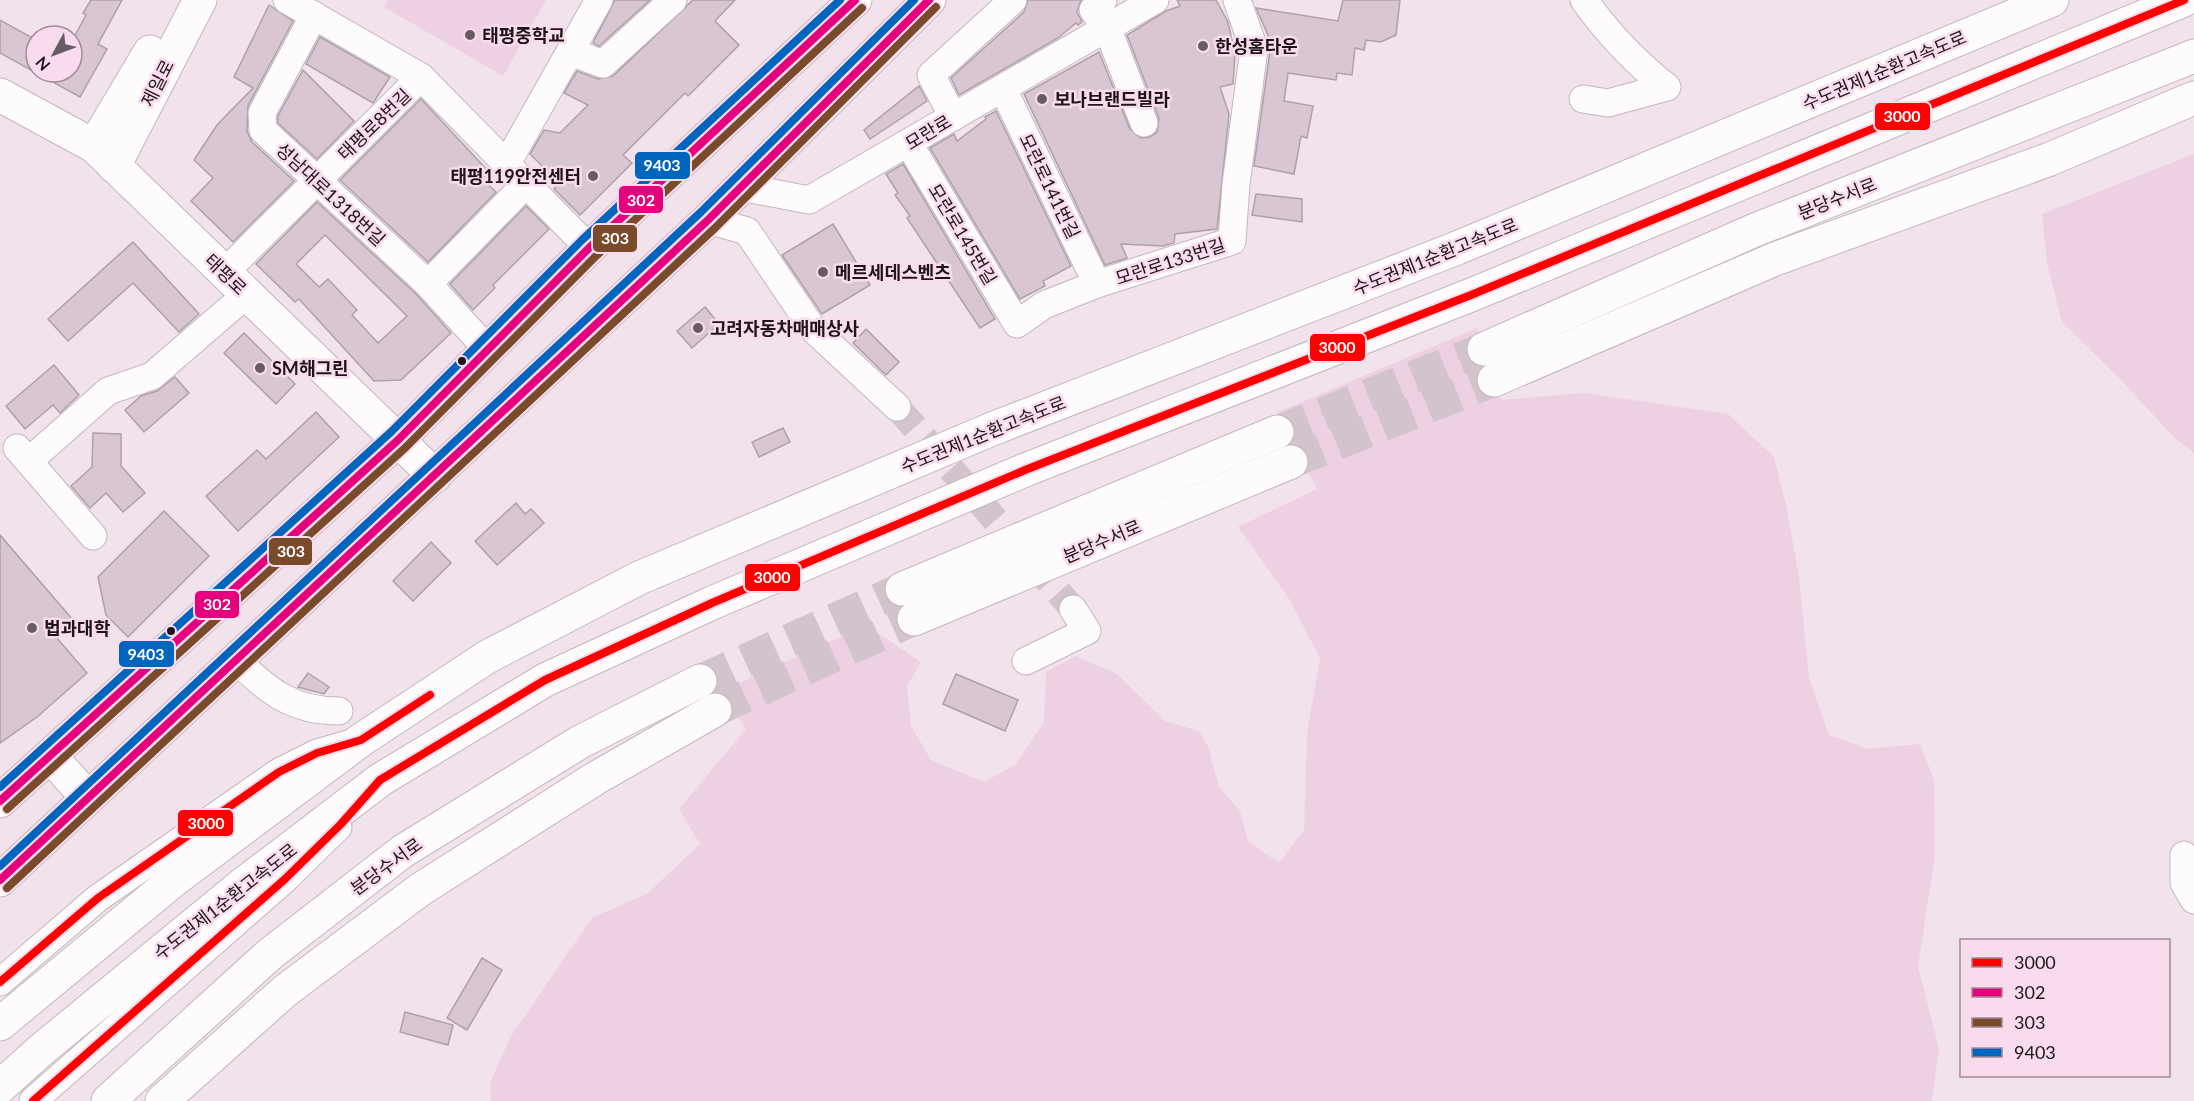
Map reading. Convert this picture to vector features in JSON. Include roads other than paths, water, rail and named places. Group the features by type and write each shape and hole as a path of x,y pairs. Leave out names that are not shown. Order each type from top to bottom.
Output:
{"main road":[{"name":"제일로","path":"104,156 181,0"},
{"name":"제일로","path":"104,156 200,0"},
{"path":"0,801 398,440 589,248 855,0"},
{"path":"0,880 708,220 929,0"},
{"name":"수도권제1순환고속도로","path":"0,1024 174,880 362,740 487,657 639,578 992,429 1457,248 2052,0"},
{"name":"수도권제1순환고속도로","path":"0,1087 41,1050 232,893 380,780 545,680 712,603 1025,470 1472,295 2184,0"},
{"name":"분당수서로","path":"1484,349 1755,230 2194,56"},
{"name":"태평로","path":"0,95 104,156 435,476"},
{"name":"분당수서로","path":"1494,380 1775,259 2050,159 2194,99"},
{"name":"분당수서로","path":"902,589 1277,432"},
{"name":"분당수서로","path":"914,619 1291,462"},
{"name":"분당수서로","path":"108,1101 270,954 403,851 580,742 700,681"},
{"path":"162,1101 285,992 421,889 596,778 714,711"},
{"path":"50,756 88,798"}],"street":[{"path":"287,0 421,77 589,248"},
{"path":"506,165 599,0"},
{"path":"571,52 603,64 673,0"},
{"path":"953,117 931,75 1013,0"},
{"name":"모란로","path":"741,187 809,200 1003,89 1097,10 1155,0"},
{"name":"모란로133번길","path":"1017,324 1044,304 1097,284 1232,241 1236,184 1254,50 1237,0"},
{"path":"1583,99 1608,103 1667,87 1648,73 1597,19 1584,0"},
{"path":"1097,10 1144,123"},
{"name":"성남대로1318번길","path":"314,15 262,113 263,130 428,285 488,350"},
{"name":"태평로8번길","path":"93,536 22,454 108,391 152,376 236,283 316,179 421,77"},
{"name":"모란로141번길","path":"1003,89 1097,284"},
{"name":"모란로145번길","path":"909,144 1017,324"},
{"path":"428,285 525,185"},
{"path":"708,220 747,231 813,329 897,407"},
{"path":"1026,661 1088,631 1073,609"},
{"path":"237,660 264,687 314,711 339,711"},
{"path":"0,982 98,898 279,772 317,753 362,740"},
{"path":"33,1101 285,879 341,824 380,780"},
{"path":"2184,855 2184,883 2194,900"}],"tunnel":[{"path":"1277,432 1484,349"},
{"path":"1291,462 1494,380"},
{"path":"897,407 1073,609"},
{"path":"700,681 902,589"},
{"path":"715,710 914,619"}],"place":[{"name":"태평중학교","path":"470,35"},
{"name":"한성홈타운","path":"1203,46"},
{"name":"보나브랜드빌라","path":"1042,99"},
{"name":"태평119안전센터","path":"593,176"},
{"name":"메르세데스벤츠","path":"823,272"},
{"name":"고려자동차매매상사","path":"698,328"},
{"name":"SM해그린","path":"260,368"},
{"name":"법과대학","path":"32,628"}]}
